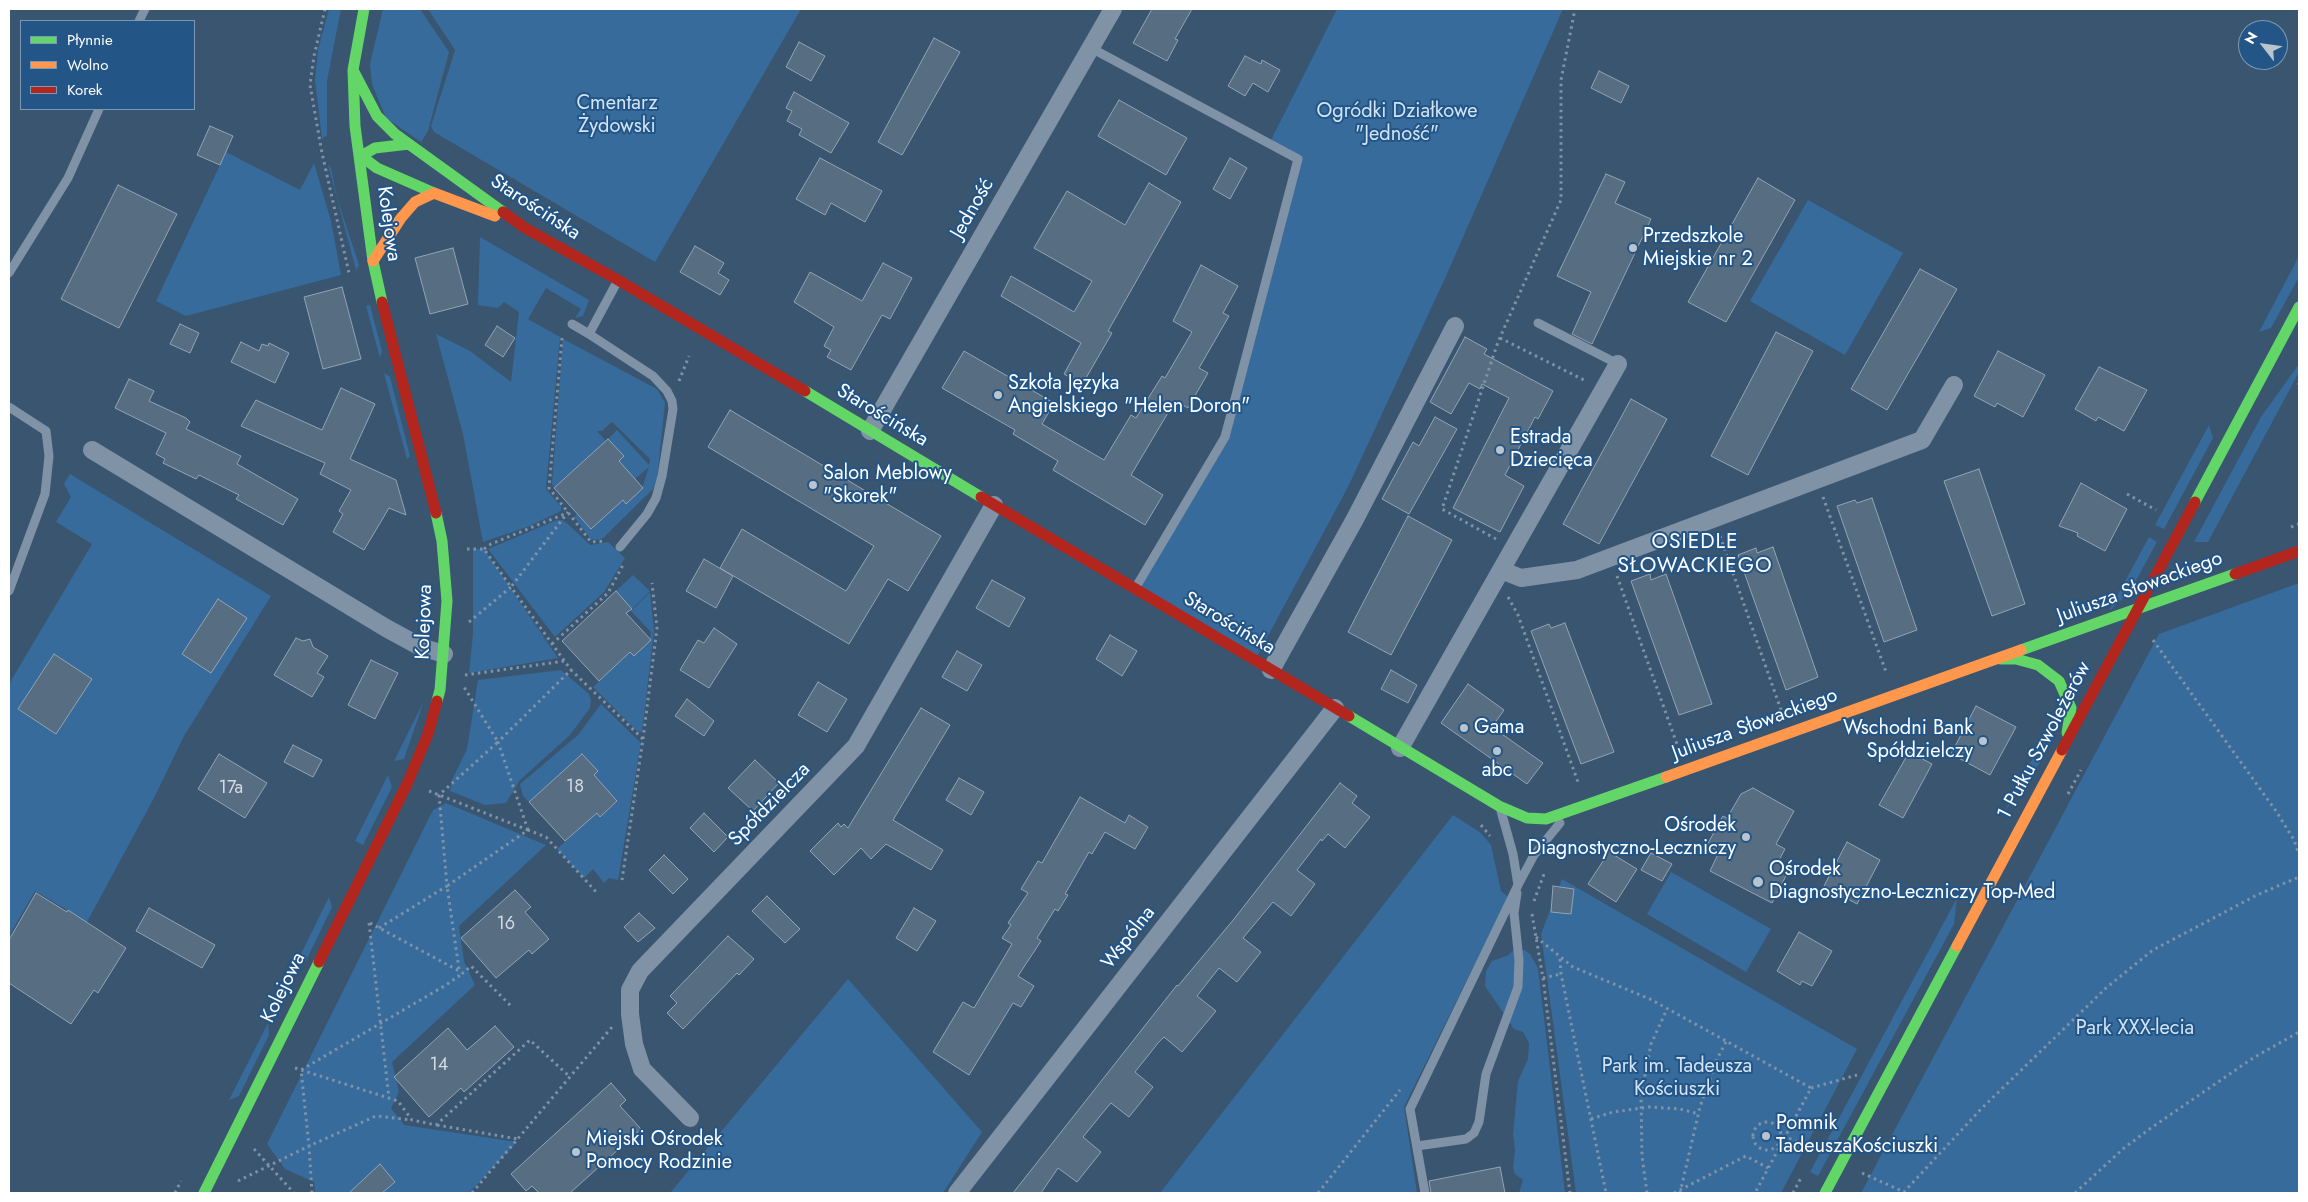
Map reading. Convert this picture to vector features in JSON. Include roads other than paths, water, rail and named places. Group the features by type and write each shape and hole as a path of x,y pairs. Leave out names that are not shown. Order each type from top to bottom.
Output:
{"street":[{"name":"Kolejowa","path":"204,1193 408,782 428,734 440,690 447,601 442,541 434,497 380,295 373,260 361,156 355,126 353,70 364,9"},
{"name":"Jedność","path":"870,431 1112,9"},
{"name":"Starościńska","path":"353,70 377,116 409,144 525,228 618,280 1400,748 1499,806 1527,818"},
{"path":"409,144 375,148 361,156 377,168 434,193 525,228"},
{"path":"373,260 401,218 416,202 434,193"},
{"name":"1 Pułku Szwoleżerów","path":"1825,1193 2299,307"},
{"path":"1271,670 1355,519 1455,326"},
{"path":"1400,748 1618,364"},
{"path":"1501,570 1521,578 1577,570 1922,440 1954,385"},
{"path":"92,450 378,623 421,647 444,654"},
{"name":"Spółdzielcza","path":"690,1118 642,1068 634,1044 630,1014 630,990 640,971 856,746 994,505"},
{"name":"Juliusza Słowackiego","path":"1527,818 1546,819 1571,811 1993,659 2299,552"},
{"name":"Juliusza Słowackiego","path":"1993,659 2027,661 2044,668 2059,681 2068,696 2071,708 2062,749"},
{"name":"Wspólna","path":"957,1193 1335,708"}],"lane":[{"path":"1090,48 1298,159 1225,437 1135,589"},
{"path":"9,273 68,178 99,110"},
{"path":"589,334 618,280"},
{"path":"1538,323 1618,364"},
{"path":"572,324 653,376 672,401 670,432 656,498 647,514 620,547"},
{"path":"9,408 46,430 49,456 45,494 9,591"},
{"path":"1417,1146 1466,1139 1474,1132 1479,1122 1486,1074 1518,987 1519,960 1514,913 1518,886 1512,854 1499,806"},
{"path":"1425,1193 1410,1109 1534,856 1571,811"}],"place":[{"name":"Przedszkole Miejskie nr 2","path":"1633,248"},
{"name":"Szkoła Języka Angielskiego \"Helen Doron\"","path":"998,395"},
{"name":"Estrada Dziecięca","path":"1500,450"},
{"name":"Salon Meblowy \"Skorek\"","path":"813,485"},
{"name":"Gama","path":"1464,728"},
{"name":"Wschodni Bank Spółdzielczy","path":"1983,741"},
{"name":"abc","path":"1497,751"},
{"name":"Ośrodek Diagnostyczno-Leczniczy","path":"1746,837"},
{"name":"Ośrodek Diagnostyczno-Leczniczy Top-Med","path":"1758,882"},
{"name":"Pomnik TadeuszaKościuszki","path":"1766,1136"},
{"name":"Miejski Ośrodek Pomocy Rodzinie","path":"576,1152"}],"district":[{"name":"OSIEDLE SŁOWACKIEGO","path":"1695,555"}],"park label":[{"name":"Cmentarz Żydowski","path":"617,116"},
{"name":"Ogródki Działkowe \"Jedność\"","path":"1397,124"},
{"name":"Park XXX-lecia","path":"2135,1029"},
{"name":"Park im. Tadeusza Kościuszki","path":"1677,1078"}]}
